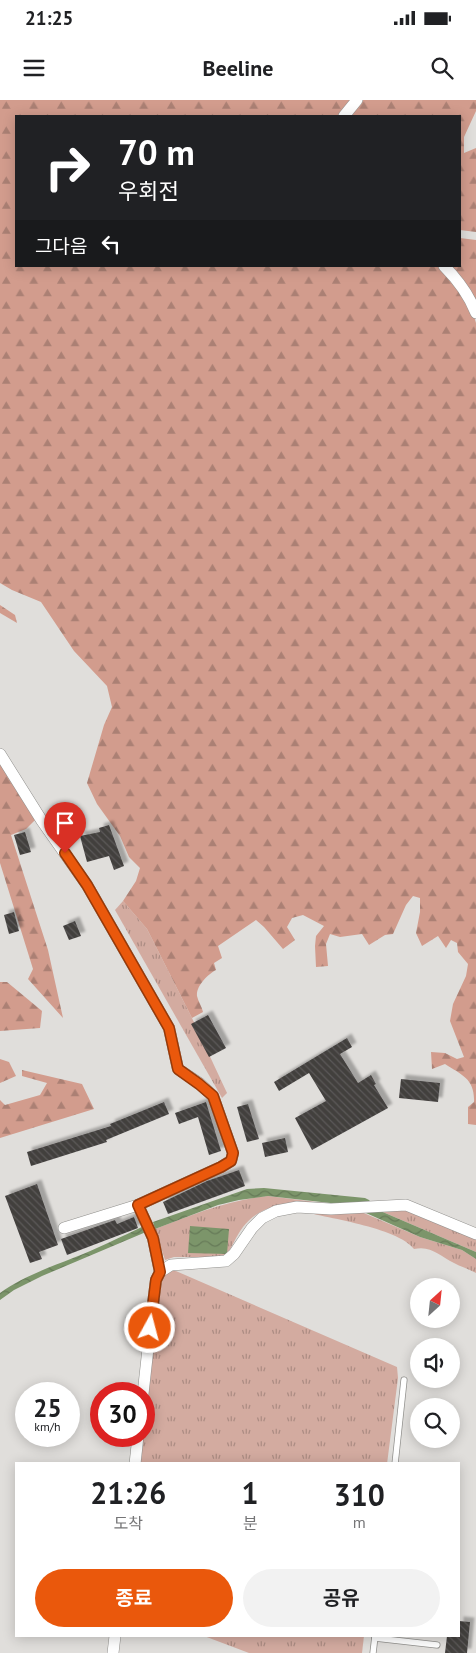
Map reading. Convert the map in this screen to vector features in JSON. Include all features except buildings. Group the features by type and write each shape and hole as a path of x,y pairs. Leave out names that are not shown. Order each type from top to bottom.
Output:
{"street":[{"path":"345,115 357,100"},
{"path":"445,267 456,278 476,313"},
{"path":"0,754 42,821 87,885 169,1028 178,1069 213,1096 233,1153 231,1161 221,1167 138,1205 64,1228"},
{"path":"138,1205 153,1238 160,1272"},
{"path":"143,1382 156,1280 160,1272 171,1265 226,1261 234,1254 252,1228 262,1218 276,1211 286,1208 331,1209 406,1205 476,1234"},
{"path":"135,1462 137,1447"},
{"path":"113,1653 115,1637"}],"lane":[{"path":"395,1462 404,1380"},
{"path":"373,1653 375,1637 437,1645"}],"green space":[{"path":"0,100 354,100 343,115 15,115 15,267 442,267 473,313 476,323 476,1125 468,1124 468,1107 474,1102 474,1094 470,1083 462,1075 445,1064 432,1069 431,1052 445,1053 457,1059 464,1057 450,1021 453,1004 466,976 468,964 458,952 457,943 451,940 446,948 438,936 422,946 416,933 420,912 420,898 413,896 406,905 393,934 385,935 369,945 362,934 340,937 330,934 326,944 328,966 316,967 316,936 324,926 303,915 292,918 287,927 295,940 283,949 256,920 218,946 222,958 214,963 216,970 203,981 197,992 203,1012 192,1018 147,929 123,901 136,881 140,868 129,857 120,836 97,804 87,783 104,725 112,707 107,686 74,651 41,602 0,583"},
{"path":"361,100 476,100 476,111 464,137 464,153 476,148 476,232 461,230 461,115 348,115"},
{"path":"461,238 476,240 476,306 449,267 461,267"},
{"path":"0,605 15,615 17,623 0,613"},
{"path":"0,761 36,819 26,829 11,835 48,950 63,1018 28,979 33,969 0,863"},
{"path":"123,901 147,929 192,1018 227,1093 222,1098 115,910"},
{"path":"0,982 7,982 42,1011 40,1028 0,1031"},
{"path":"0,1059 9,1062 16,1076 0,1083"},
{"path":"22,1070 82,1084 94,1109 0,1138 0,1100 5,1105 40,1095 47,1083 22,1076"},
{"path":"268,1196 332,1204 296,1203 261,1211 243,1227 225,1257 174,1257 165,1260 155,1229 196,1213 239,1201"},
{"path":"407,1208 476,1238 476,1252 378,1210"},
{"path":"297,1210 359,1211 420,1237 462,1250 476,1259 476,1273 430,1250 414,1249 405,1241 377,1229"},
{"path":"169,1268 397,1367 398,1378 387,1462 139,1462 140,1447 155,1447 155,1382 147,1382 160,1279"},
{"path":"207,1637 364,1637 362,1653 249,1653"}],"water":[{"path":"264,1188 365,1198 378,1210 476,1252 476,1259 462,1250 420,1237 348,1205 268,1196 218,1205 155,1229 153,1222 247,1189"},
{"path":"144,1226 146,1232 42,1276 14,1290 0,1300 0,1293 8,1287"},
{"path":"190,1226 229,1229 227,1254 188,1253"}],"route":[{"path":"65,853 87,885 169,1028 173,1039 178,1069 213,1096 233,1153 231,1161 221,1167 138,1205 153,1238 160,1272 156,1280 150,1328"}]}
